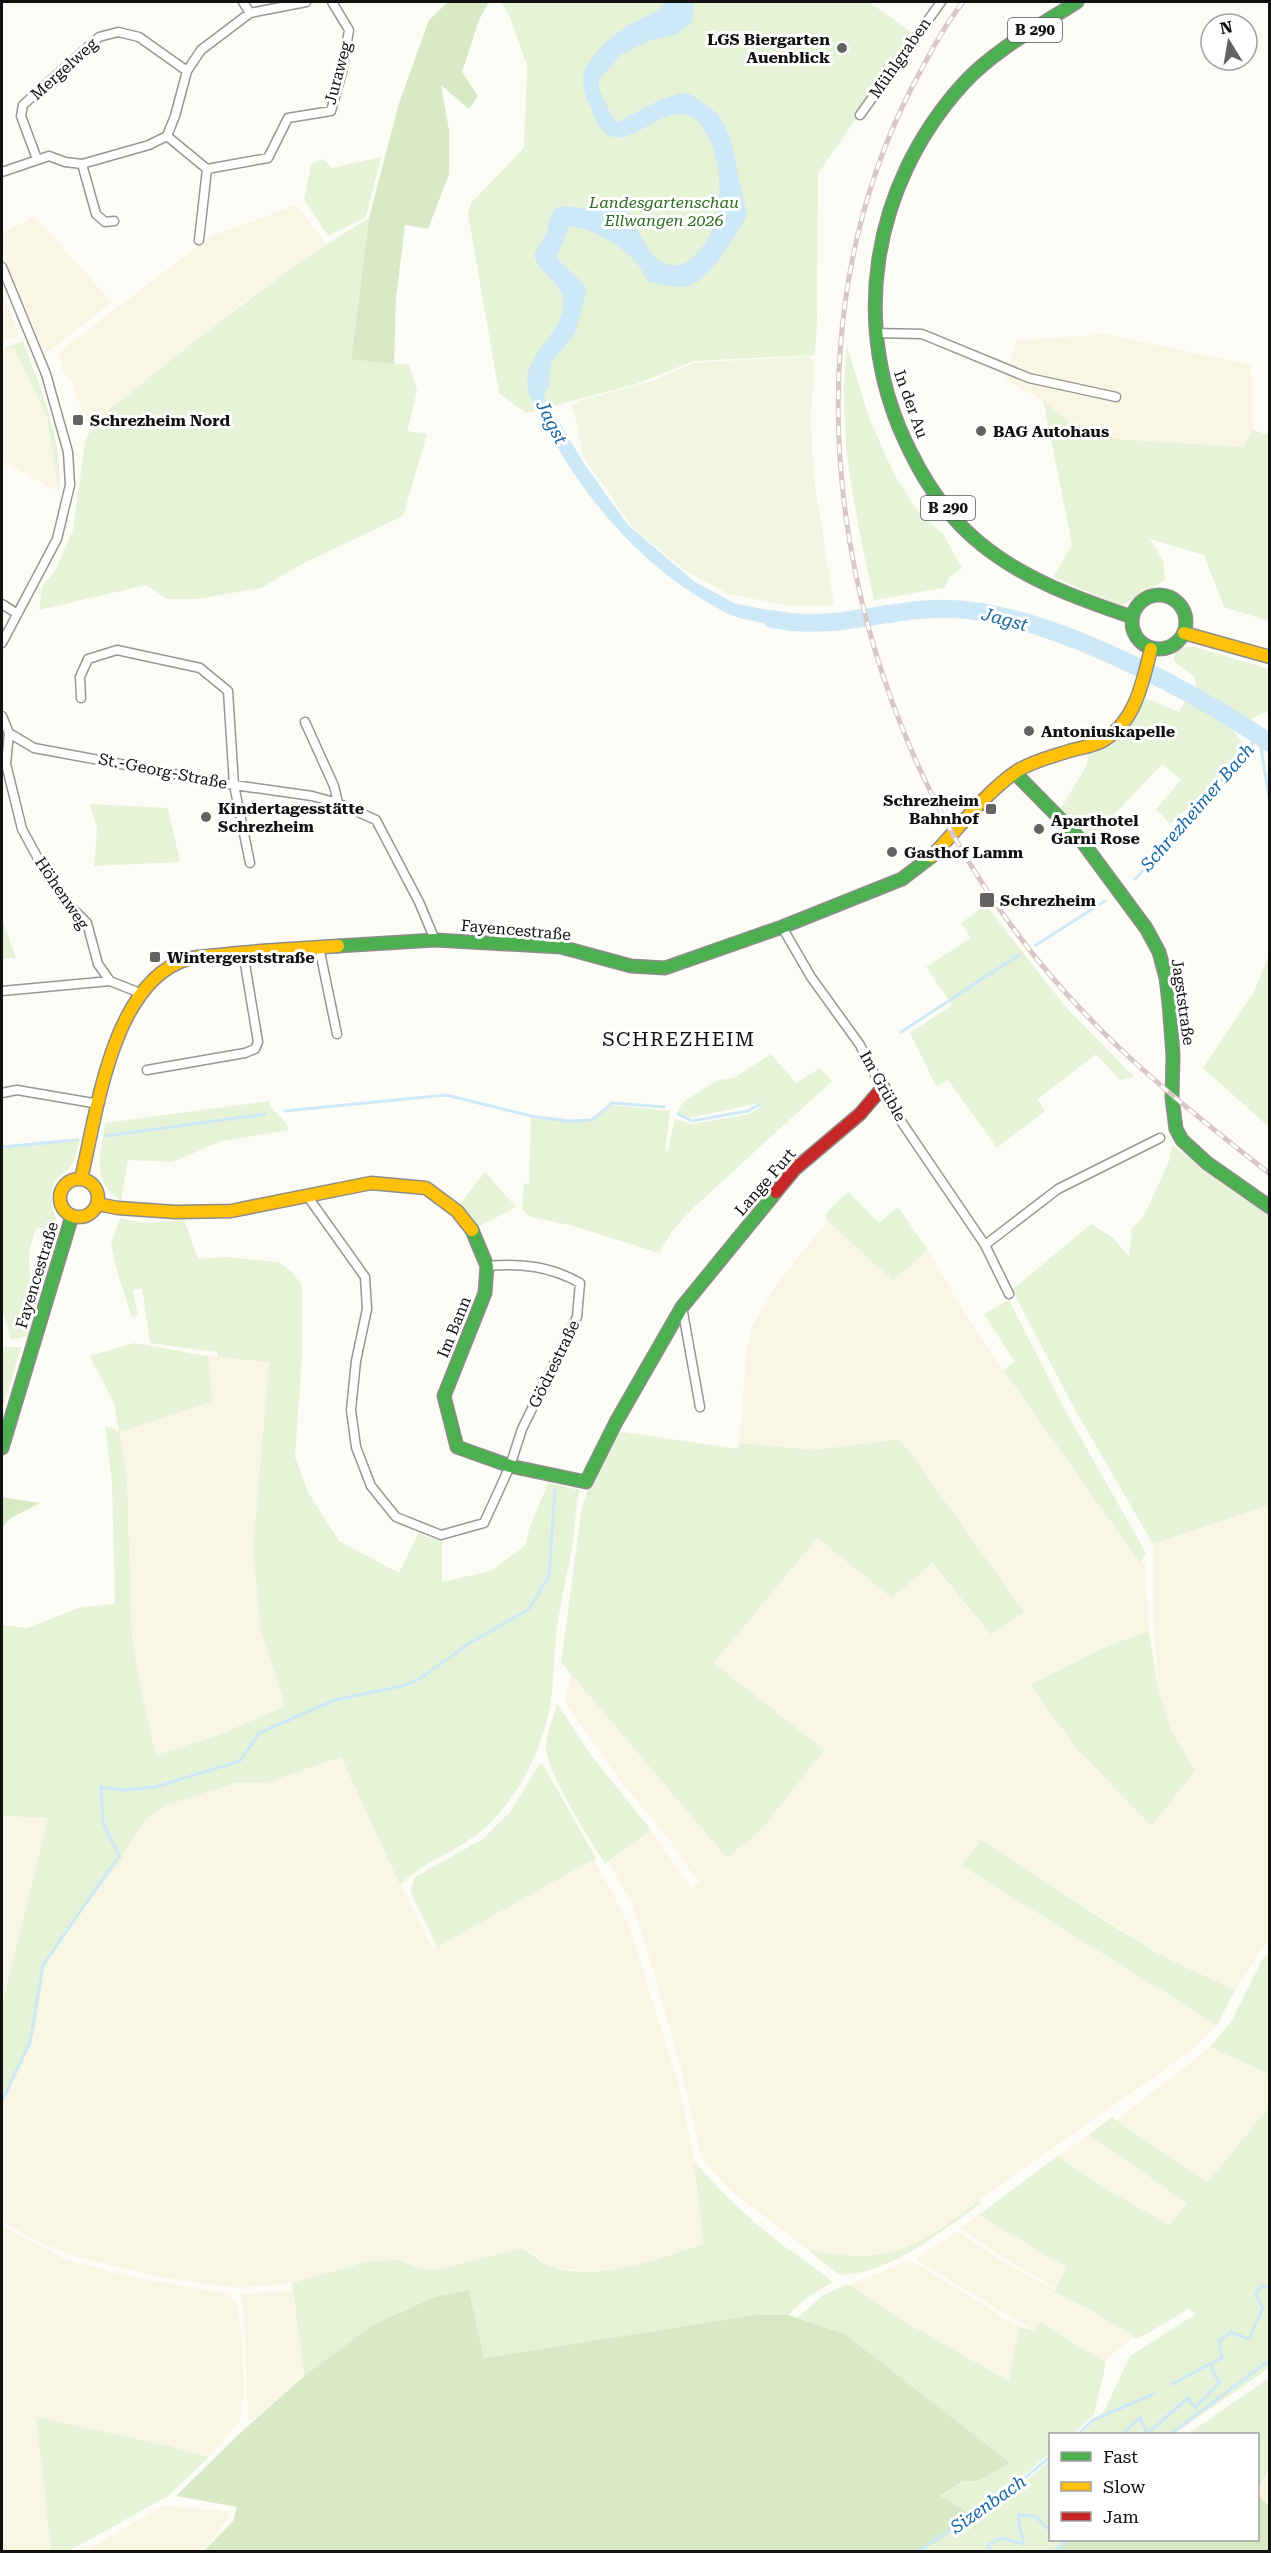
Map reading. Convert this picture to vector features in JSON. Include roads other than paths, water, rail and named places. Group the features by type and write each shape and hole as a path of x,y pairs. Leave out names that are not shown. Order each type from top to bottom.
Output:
{"street":[{"path":"243,2 250,13"},
{"path":"2,172 49,156 64,162 82,164 149,146 167,136 187,71 201,50 250,13 306,2"},
{"name":"Juraweg","path":"207,169 268,158 288,118 331,111 342,72 349,30 332,2"},
{"name":"Mühlgraben","path":"860,116 941,2"},
{"name":"B 290","path":"875,333 873,296 875,270 891,197 906,164 936,117 963,84 993,58 1077,2"},
{"name":"Mergelweg","path":"37,159 21,116 23,105 99,37 118,32 139,37 187,71"},
{"path":"167,136 207,169 199,240"},
{"path":"82,164 96,214 105,222 114,222"},
{"path":"2,267 46,374 68,452 70,484 57,539 2,642"},
{"path":"875,333 922,334 1029,378 1116,397"},
{"name":"In der Au","path":"875,333 887,396 901,434 933,490 962,527 1005,562 1053,590 1132,617"},
{"path":"1158,595 1167,596 1182,606 1186,624 1184,633 1174,645 1167,648 1151,648 1138,640 1132,625 1132,617 1141,601 1158,595"},
{"path":"2,604 16,613"},
{"path":"1184,633 1269,657"},
{"name":"Fayencestraße","path":"97,1204 90,1213 78,1217 72,1216 63,1208 60,1196 64,1185 69,1181 81,1179 115,1039 140,993 157,975 187,959 243,952 435,940 561,947 631,966 665,968 782,927 902,879 930,858 997,788 1015,773 1031,763 1102,741 1122,726 1133,710 1141,690 1151,648"},
{"path":"81,698 80,677 88,659 117,650 200,668 228,691 234,784 250,863"},
{"path":"2,716 9,733"},
{"path":"305,722 334,786 338,803"},
{"name":"St.-Georg-Straße","path":"9,733 34,748 312,796 338,803 376,820 419,902 435,940"},
{"name":"Höhenweg","path":"9,733 6,764 22,829 48,877 65,901 87,923 98,964 110,981"},
{"name":"Jagststraße","path":"1015,773 1081,840 1146,928 1159,952 1169,1003 1173,1055 1172,1098 1176,1129 1182,1140 1207,1163 1269,1207"},
{"name":"Im Grüble","path":"782,927 811,977 860,1045 890,1105 985,1245 1009,1294"},
{"path":"319,947 337,1034"},
{"path":"147,1070 245,1053 255,1049 258,1042 243,952"},
{"path":"2,992 110,981 140,993"},
{"name":"Lange Furt","path":"586,1482 616,1422 682,1307 795,1169 860,1113 883,1087"},
{"path":"2,1093 17,1090 99,1104"},
{"path":"985,1245 1058,1189 1160,1138"},
{"path":"81,1179 95,1188 97,1204"},
{"name":"Im Bann","path":"97,1204 118,1208 175,1212 231,1211 371,1183 426,1188 458,1211 476,1234 487,1266 485,1293 444,1396 457,1447 510,1466 586,1482"},
{"path":"308,1197 365,1277 367,1309 356,1361 351,1410 356,1447 371,1486 396,1517 441,1535 484,1523 510,1466"},
{"name":"Fayencestraße","path":"2,1448 72,1216"},
{"name":"Gödrestraße","path":"487,1266 511,1264 547,1269 562,1273 580,1283 577,1317 522,1429 510,1466"},
{"path":"682,1307 700,1407"}],"water":[{"path":"665,2 694,2 692,22 677,34 649,41 621,55 599,80 599,88 613,119 618,122 679,93 690,94 717,113 730,136 747,216 722,255 706,274 699,281 681,287 649,282 626,252 597,234 577,227 569,227 557,256 562,264 585,285 586,294 575,334 551,362 549,384 544,397 585,465 628,525 695,582 734,603 794,616 798,629 747,620 728,614 682,586 635,547 593,500 575,475 558,449 528,390 527,377 531,365 558,323 562,311 563,299 558,287 540,267 534,255 547,232 549,220 555,209 564,206 581,208 618,206 626,210 654,256 670,265 681,264 692,258 701,249 714,226 719,202 717,163 710,140 696,120 681,114 665,117 634,133 619,137 606,133 594,116 584,90 584,73 592,57 620,31 653,13"}],"waterway":[{"name":"Jagst","path":"772,619 794,622 835,622 935,609 974,611 1017,620 1062,635 1154,675 1197,698 1270,743"},
{"path":"1259,735 1270,804"},
{"name":"Schrezheimer Bach","path":"1135,879 1168,844 1259,735"},
{"name":"Schrezheimer Bach","path":"1036,945 1105,901"},
{"name":"Schrezheimer Bach","path":"901,1032 1019,955"},
{"name":"Schrezheimer Bach","path":"285,1111 446,1095 531,1116 568,1121 592,1120 612,1103 664,1107"},
{"name":"Schrezheimer Bach","path":"678,1114 692,1121 748,1111 760,1104"},
{"name":"Schrezheimer Bach","path":"106,1136 265,1114"},
{"name":"Schrezheimer Bach","path":"2,1147 77,1140"},
{"path":"2,2101 30,2042 43,1965 119,1856 103,1823 101,1787 123,1790 155,1787 240,1761 259,1733 335,1700 403,1686 419,1679 470,1643 529,1609 549,1576 555,1489"},
{"name":"Sizenbach","path":"1148,2433 1188,2398 1195,2408 1219,2383 1210,2364 1222,2358 1219,2341 1231,2332 1249,2339 1263,2308 1255,2293 1262,2286 1270,2288"},
{"path":"1171,2433 1270,2360"},
{"name":"Sizenbach","path":"1172,2384 1210,2364"},
{"name":"Sizenbach","path":"1079,2433 1093,2420 1154,2394"},
{"name":"Sizenbach","path":"1124,2433 1140,2417 1147,2433"},
{"name":"Sizenbach","path":"923,2548 1004,2495 1049,2458"},
{"name":"Sizenbach","path":"992,2552 988,2545 1002,2538 1023,2544 1019,2515 1035,2516 1049,2529"},
{"path":"1054,2552 1065,2541"},
{"name":"Sizenbach","path":"917,2552 923,2548 924,2552"}],"railway":[{"path":"963,2 942,33 911,89 870,191 846,297 838,407 846,516 868,625 903,729 950,829 1008,921 1036,959 1066,993 1129,1057 1197,1116 1270,1174"}],"place":[{"name":"LGS Biergarten Auenblick","path":"842,48"},
{"name":"Schrezheim Nord","path":"78,420"},
{"name":"BAG Autohaus","path":"981,431"},
{"name":"Antoniuskapelle","path":"1029,731"},
{"name":"Schrezheim Bahnhof","path":"991,809"},
{"name":"Kindertagesstätte Schrezheim","path":"206,817"},
{"name":"Aparthotel Garni Rose","path":"1039,829"},
{"name":"Gasthof Lamm","path":"892,852"},
{"name":"Schrezheim","path":"987,900"},
{"name":"Wintergerststraße","path":"155,957"}],"district":[{"name":"SCHREZHEIM","path":"679,1039"}],"park label":[{"name":"Landesgartenschau Ellwangen 2026","path":"664,211"}]}
